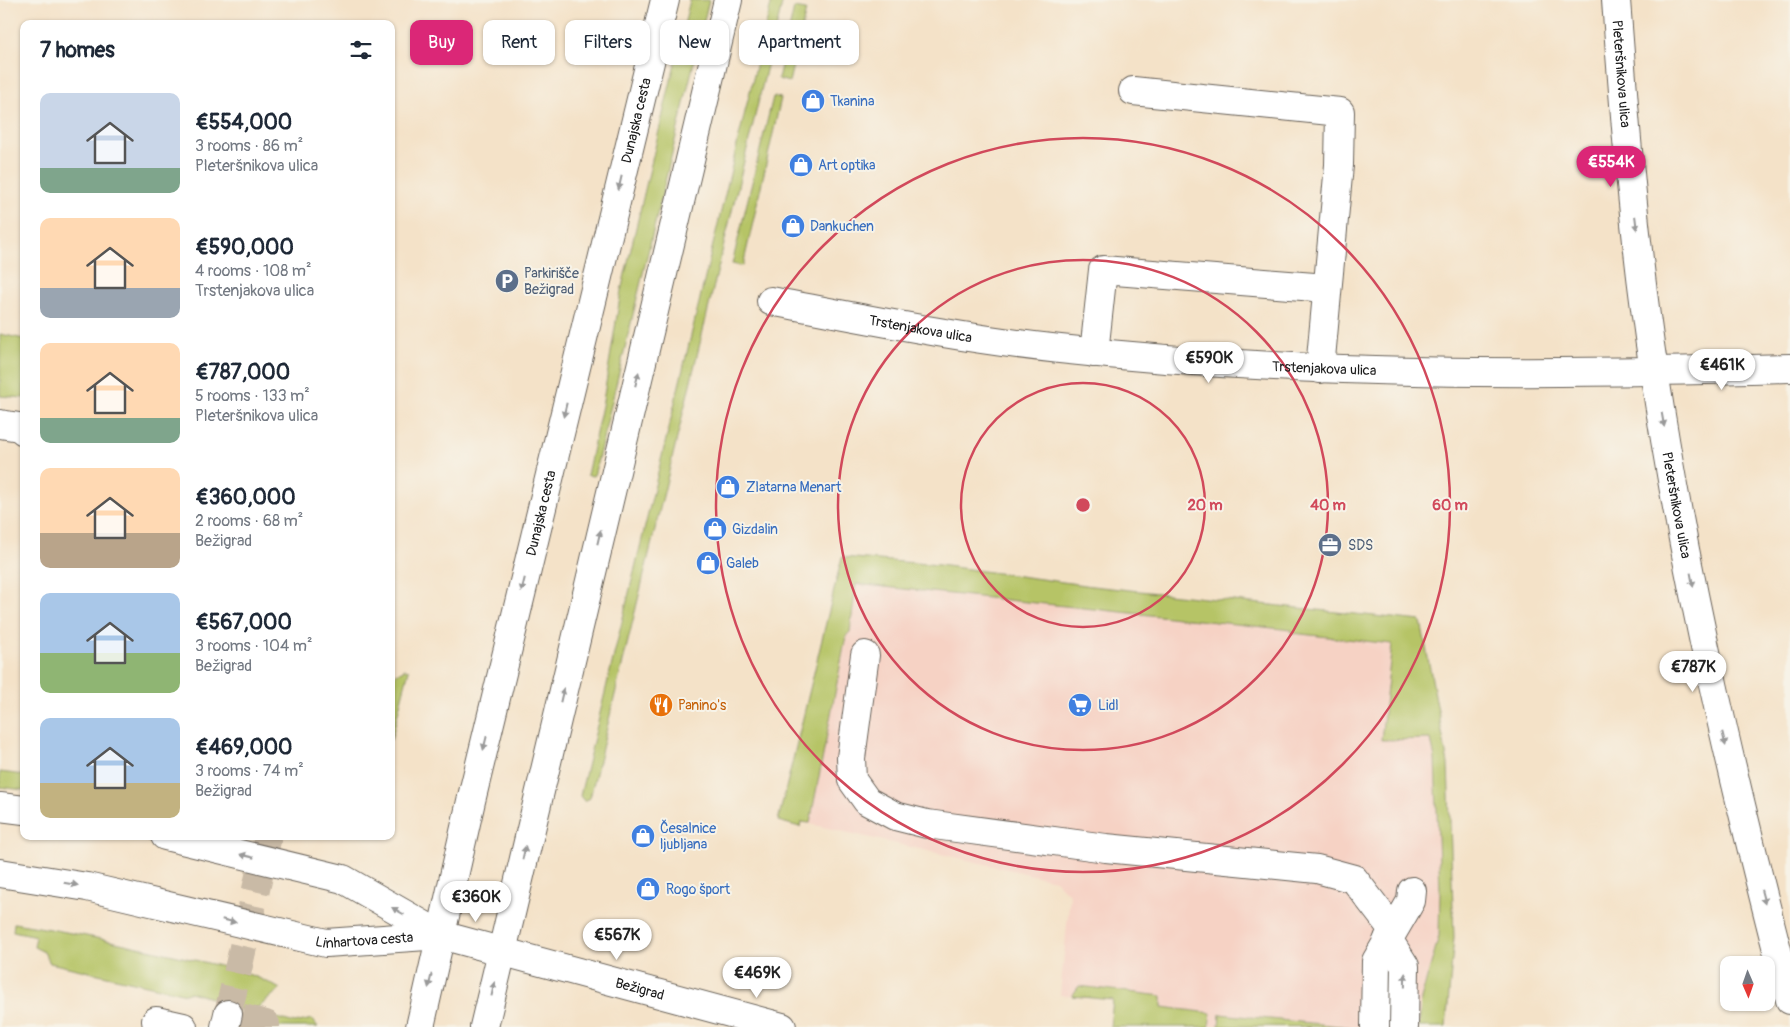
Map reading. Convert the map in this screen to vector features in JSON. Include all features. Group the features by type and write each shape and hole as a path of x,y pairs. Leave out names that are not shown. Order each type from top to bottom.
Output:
{"main road":[{"name":"Dunajska cesta","path":"420,1027 471,801 665,0"},
{"path":"484,1027 728,0"},
{"name":"Pleteršnikova ulica","path":"1616,0 1632,189 1654,372 1721,724 1790,1000"},
{"path":"1133,91 1340,112 1341,135 1320,369"},
{"path":"1094,353 1103,270 1327,288"},
{"name":"Trstenjakova ulica","path":"771,301 939,333 1094,353 1320,369 1498,374 1790,368"},
{"path":"0,424 20,428"},
{"path":"865,655 851,758 852,780 867,801 895,816 927,824 1106,848 1317,869 1354,880 1391,934 1405,966 1404,1027"},
{"path":"0,807 20,810"},
{"name":"Linhartova cesta","path":"182,840 343,879 441,935"},
{"name":"Linhartova cesta","path":"0,873 87,887 326,943 441,935"},
{"path":"1375,1027 1376,961 1411,901 1412,891"},
{"name":"Bežigrad","path":"441,935 782,1027"},
{"path":"156,1021 183,1027"}],"shaded area":[{"path":"842,557 939,565 1092,586 1421,621 1448,764 1454,937 1446,1027 1230,1027 1210,1025 1209,1027 1110,1027 1113,1000 1060,995 1070,895 1055,880 801,822 800,827 778,821"}],"green space":[{"path":"690,0 709,0 704,20 685,20"},
{"path":"772,0 783,0 778,20 767,20"},
{"path":"794,8 806,10 804,20 791,20"},
{"path":"675,65 693,65 594,476 587,475 603,401 621,291"},
{"path":"756,65 767,65 590,798 585,802 580,796"},
{"path":"781,65 793,65 789,82 778,79"},
{"path":"773,97 781,98 743,266 732,264"},
{"path":"0,334 20,338 20,398 0,396"},
{"path":"842,557 939,565 1092,586 1421,621 1448,764 1454,937 1446,1027 1419,1027 1421,999 1439,936 1440,889 1435,759 1431,739 1381,740 1392,644 1292,633 1292,630 856,584 850,632 846,636 810,823 801,822 800,827 778,821"},
{"path":"405,669 409,670 395,724 395,675"},
{"path":"0,772 20,774 20,790 0,787"},
{"path":"14,923 141,947 220,966 245,973 280,989 259,1007 246,1011 231,1007 222,1001 190,992 186,994 50,963 44,952 34,947 36,936 13,931"},
{"path":"1079,986 1162,996 1162,1007 1211,1013 1209,1027 1110,1027 1113,1000 1072,996"},
{"path":"1220,1014 1340,1026 1349,1027 1219,1026"},
{"path":"269,1016 295,1023 312,1019 318,1027 266,1027"}],"tunnel":[{"path":"266,1027 266,1024 228,1014 267,840"}],"place":[{"name":"Tkanina","path":"813,101"},
{"name":"Art optika","path":"801,165"},
{"name":"Dankuchen","path":"793,226"},
{"name":"Parkirišče Bežigrad","path":"507,281"},
{"name":"Zlatarna Menart","path":"728,487"},
{"name":"Gizdalin","path":"715,529"},
{"name":"SDS","path":"1330,545"},
{"name":"Galeb","path":"708,563"},
{"name":"Panino's","path":"661,705"},
{"name":"Lidl","path":"1080,705"},
{"name":"Česalnice ljubljana","path":"643,836"},
{"name":"Rogo šport","path":"648,889"}]}
